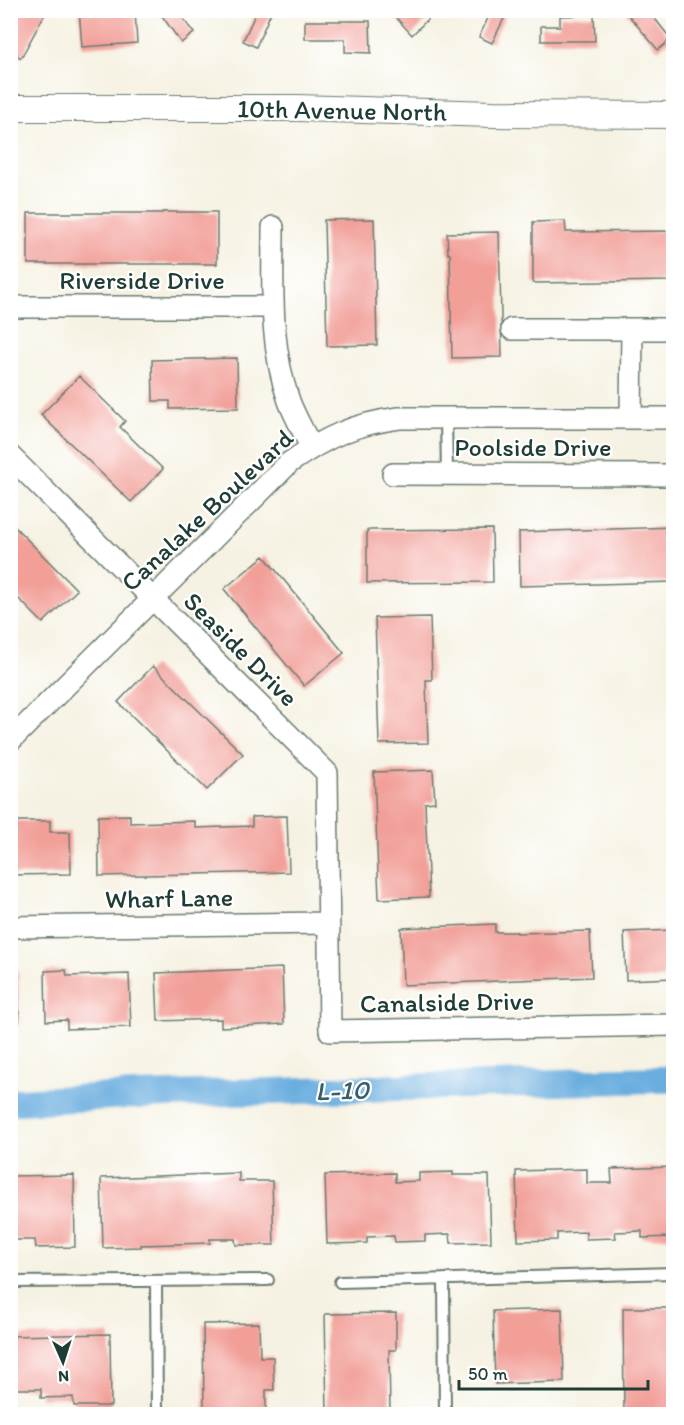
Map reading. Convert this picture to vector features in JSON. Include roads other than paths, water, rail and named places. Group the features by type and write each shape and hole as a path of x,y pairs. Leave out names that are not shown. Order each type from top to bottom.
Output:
{"street":[{"name":"10th Avenue North","path":"10,108 298,108 492,114 674,115"},
{"path":"273,227 275,346 290,404 312,447"},
{"name":"Riverside Drive","path":"10,306 273,307"},
{"path":"512,329 674,329"},
{"path":"631,418 632,329"},
{"name":"Canalake Boulevard","path":"12,738 289,463 312,447 337,434 357,426 399,418 674,418"},
{"name":"Seaside Drive","path":"10,456 327,773 328,924"},
{"name":"Poolside Drive","path":"393,474 674,475"},
{"name":"Wharf Lane","path":"10,927 328,924"},
{"name":"Canalside Drive","path":"328,924 330,1031 674,1024"}],"lane":[{"path":"446,418 447,474"},
{"path":"340,1282 674,1273"},
{"path":"444,1279 445,1414"},
{"path":"10,1282 268,1280"},
{"path":"156,1281 157,1414"}],"waterway":[{"name":"L-10","path":"10,1102 120,1096 674,1079"}]}
